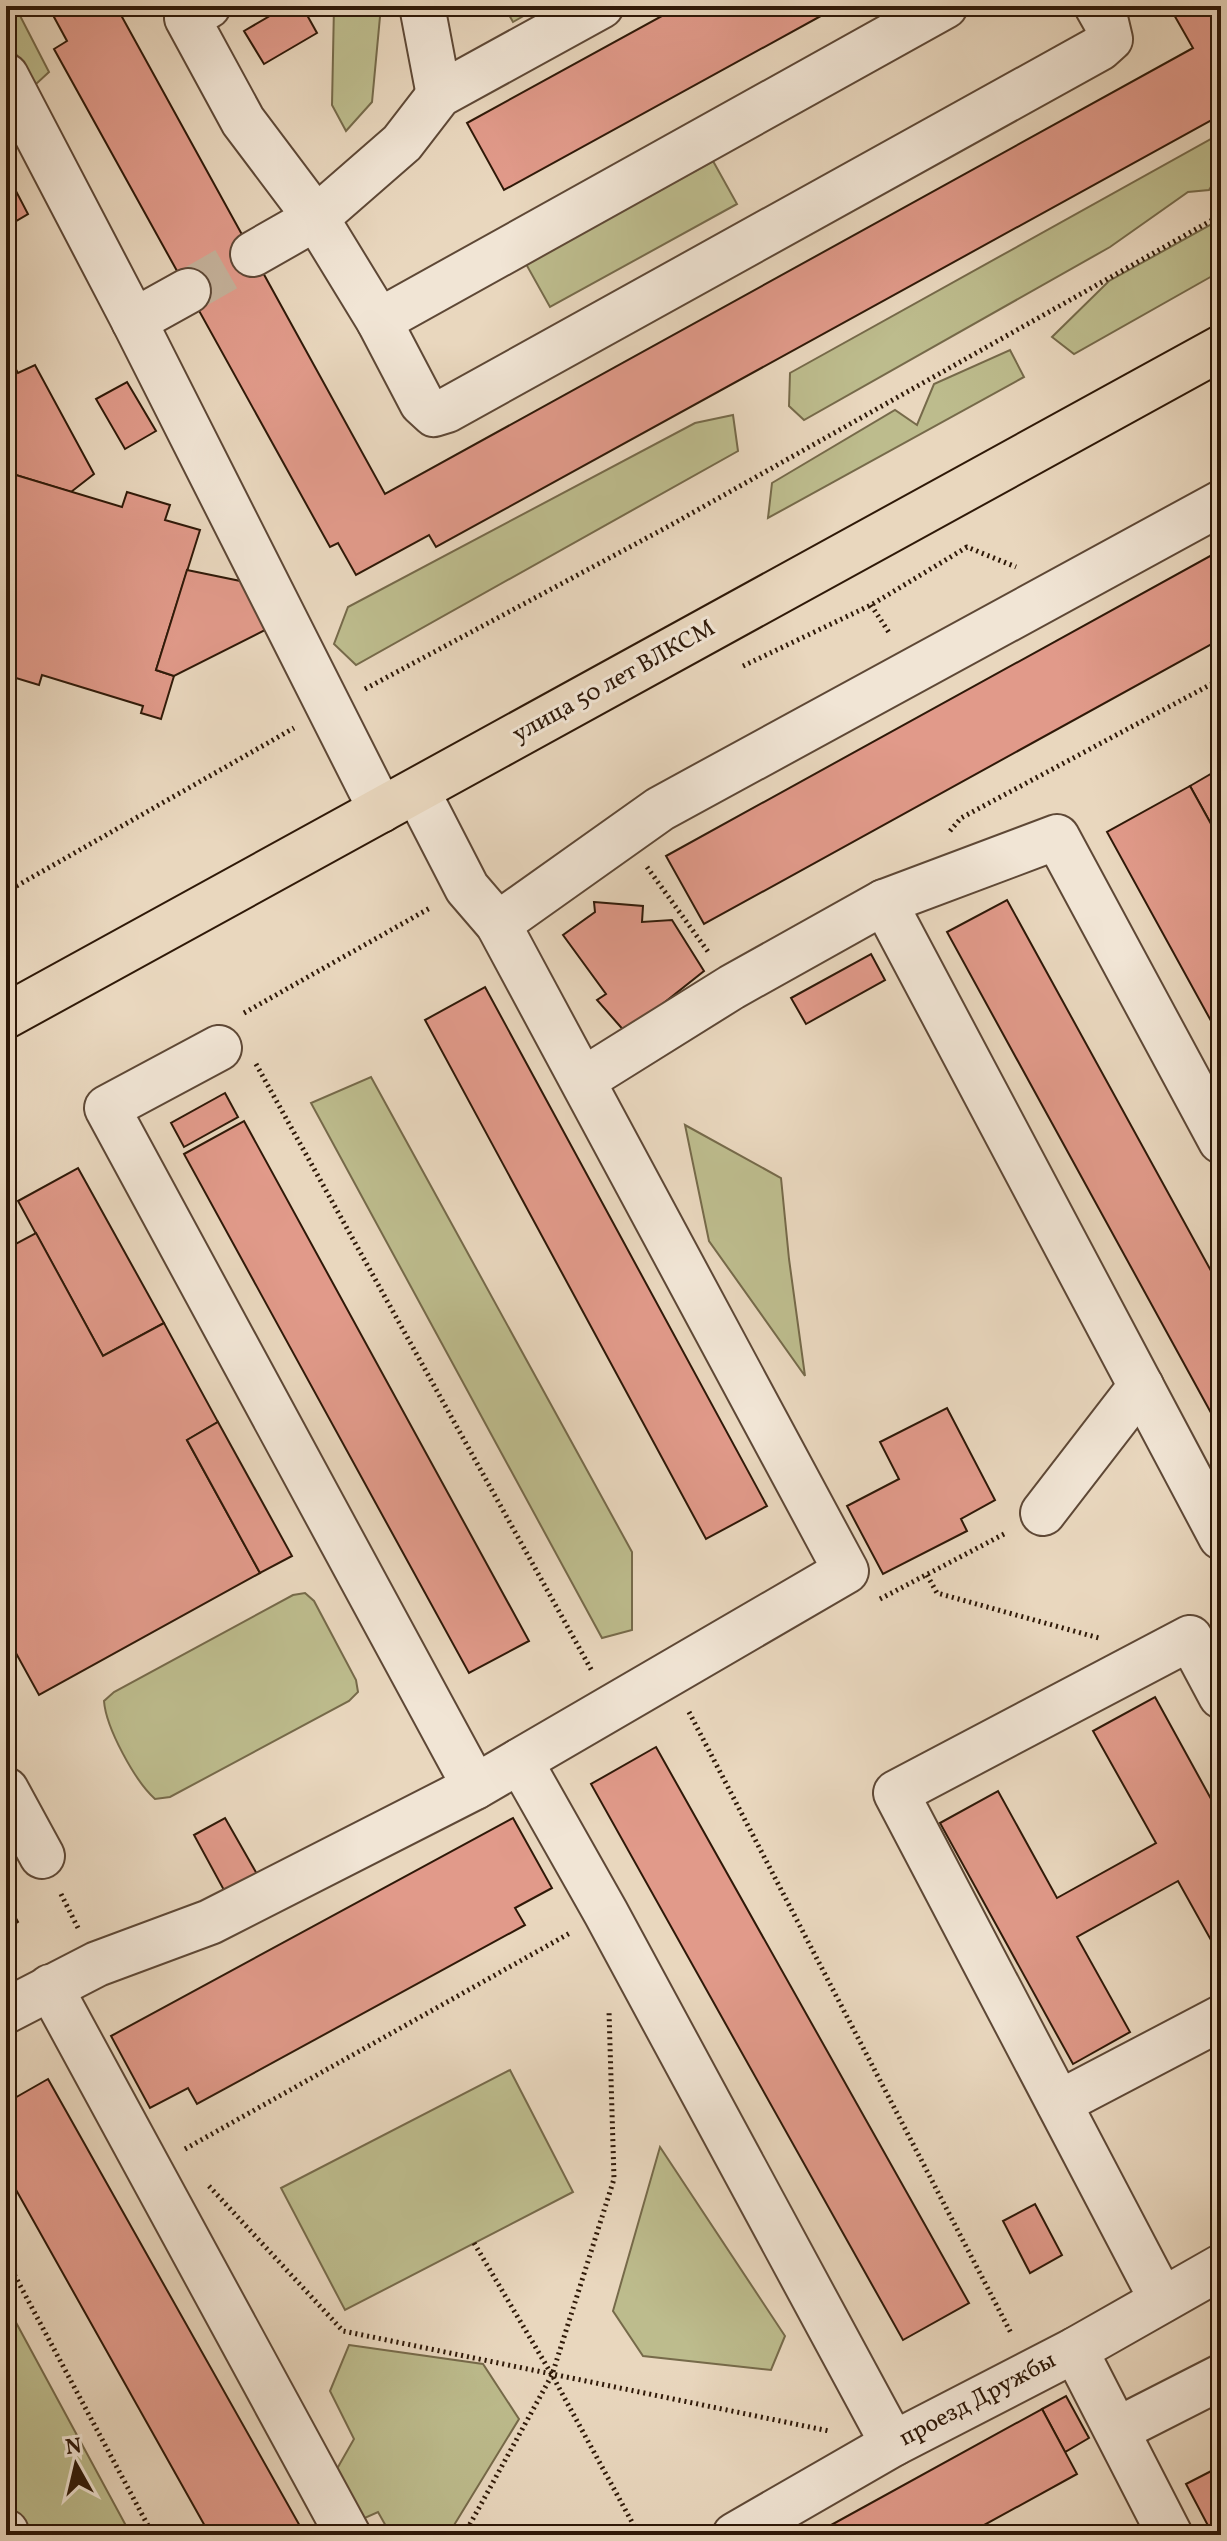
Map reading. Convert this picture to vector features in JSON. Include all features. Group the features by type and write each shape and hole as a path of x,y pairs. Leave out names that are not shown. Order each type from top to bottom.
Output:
{"main road":[{"name":"улица 50 лет ВЛКСМ","path":"6,1016 1221,348"}],"street":[{"path":"208,6 187,18 243,121 316,218 379,321 422,403 434,414 447,410 1100,48 1110,39 1106,22 1097,6"},
{"path":"422,6 439,95"},
{"path":"253,254 316,218 402,143 439,95 601,6"},
{"path":"379,321 945,6"},
{"path":"6,76 134,321 329,708 498,924 846,1571 475,1787 210,1922 97,1964 6,2011"},
{"path":"134,321 188,291"},
{"path":"498,924 660,809 1221,503"},
{"path":"583,1080 732,987 884,902 1057,837 1221,1141"},
{"path":"884,902 1221,1537"},
{"path":"237,1055 107,1108 475,1787"},
{"path":"1043,1513 1141,1386"},
{"path":"1162,2300 896,1793 1192,1649 1221,1696"},
{"path":"520,1761 606,1913 893,2444"},
{"path":"6,1790 42,1856"},
{"path":"50,1987 348,2535"},
{"path":"1059,2103 1221,2018"},
{"name":"проезд Дружбы","path":"735,2535 893,2444 1075,2350 1221,2267"},
{"path":"1075,2350 1170,2535"},
{"path":"1117,2430 1221,2377"}],"path":[{"path":"6,892 329,708 669,526 1221,215"},
{"path":"743,666 871,605 967,547 1022,569"},
{"path":"871,605 895,642"},
{"path":"942,839 961,818 1221,679"},
{"path":"623,835 732,987"},
{"path":"237,1055 612,1707"},
{"path":"846,1571 865,1607 1043,1513"},
{"path":"927,1575 937,1593 1192,1649"},
{"path":"669,1674 1031,2372"},
{"path":"42,1856 97,1964"},
{"path":"149,2169 606,1913"},
{"path":"464,2535 552,2375 614,2179 608,2007"},
{"path":"199,2175 343,2331 831,2432"},
{"path":"474,2243 552,2375 639,2535"},
{"path":"6,2259 153,2535"}],"shaded area":[{"path":"6,6 15,6 49,72 35,85 6,38"},
{"path":"334,6 381,6 372,102 346,131 332,105"},
{"path":"504,6 541,6 513,22"},
{"path":"1220,134 1221,171 1209,190 1188,192 1110,247 804,420 789,406 790,373"},
{"path":"713,161 737,204 550,307 526,264"},
{"path":"1221,219 1221,271 1074,354 1052,337 1109,281"},
{"path":"1010,350 1024,377 768,518 772,483 895,410 917,425 934,384"},
{"path":"733,415 738,451 356,665 334,644 348,607 695,423"},
{"path":"371,1077 632,1552 632,1630 602,1638 311,1103"},
{"path":"685,1125 781,1178 805,1376 709,1241"},
{"path":"305,1593 314,1601 356,1680 358,1692 349,1701 170,1797 155,1799 123,1753 110,1725 104,1701 114,1692 293,1595"},
{"path":"510,2070 573,2192 345,2310 281,2188"},
{"path":"660,2147 785,2336 771,2370 643,2356 613,2311"},
{"path":"6,2304 131,2535 6,2535"},
{"path":"349,2345 483,2364 519,2419 448,2535 391,2535 378,2512 358,2521 334,2474 354,2439 330,2391"}],"building":[{"path":"48,6 116,6 385,494 1193,48 1169,6 1221,6 1221,115 436,547 429,535 356,575 338,543 330,547 54,49 67,41"},
{"path":"287,6 302,6 317,33 264,64 244,31"},
{"path":"680,6 839,6 504,190 467,123"},
{"path":"6,172 28,214 6,227"},
{"path":"6,352 18,373 35,365 94,474 71,492 6,472"},
{"path":"127,382 156,431 125,449 96,399"},
{"path":"6,472 122,507 127,492 170,505 165,520 200,530 156,670 174,676 161,719 141,713 143,706 42,675 39,685 6,675"},
{"path":"1221,550 1221,639 704,924 666,856"},
{"path":"187,570 245,582 275,625 174,676 156,670"},
{"path":"1221,768 1221,842 1190,786"},
{"path":"1190,786 1221,842 1221,1039 1107,832"},
{"path":"1007,900 1221,1289 1221,1431 947,932"},
{"path":"594,902 643,906 642,922 672,920 704,971 626,1033 597,1000 606,994 563,935 595,912"},
{"path":"871,954 885,980 806,1024 791,998"},
{"path":"485,987 767,1506 706,1539 425,1020"},
{"path":"225,1093 238,1117 184,1147 171,1123"},
{"path":"244,1121 529,1641 469,1673 184,1154"},
{"path":"78,1168 164,1323 103,1356 18,1201"},
{"path":"36,1233 103,1356 164,1323 218,1422 187,1440 260,1573 39,1695 6,1635 6,1249"},
{"path":"947,1408 995,1500 961,1519 967,1531 883,1574 847,1506 899,1479 880,1442"},
{"path":"218,1422 292,1556 260,1573 187,1440"},
{"path":"1155,1697 1221,1817 1221,1958 1178,1881 1077,1937 1130,2032 1073,2064 940,1823 998,1791 1057,1898 1156,1843 1093,1731"},
{"path":"656,1747 969,2303 903,2340 591,1784"},
{"path":"225,1818 257,1874 225,1892 194,1835"},
{"path":"513,1818 552,1888 515,1908 525,1925 197,2104 188,2088 150,2108 111,2036"},
{"path":"6,1900 18,1922 6,1929"},
{"path":"48,2079 305,2535 210,2535 6,2172 6,2103"},
{"path":"1035,2204 1062,2255 1030,2273 1003,2221"},
{"path":"1066,2396 1089,2438 1065,2452 1042,2409"},
{"path":"1042,2409 1077,2474 966,2535 813,2535"},
{"path":"1221,2466 1221,2535 1213,2535 1186,2484"}],"tunnel":[{"path":"188,291 253,254"}]}
